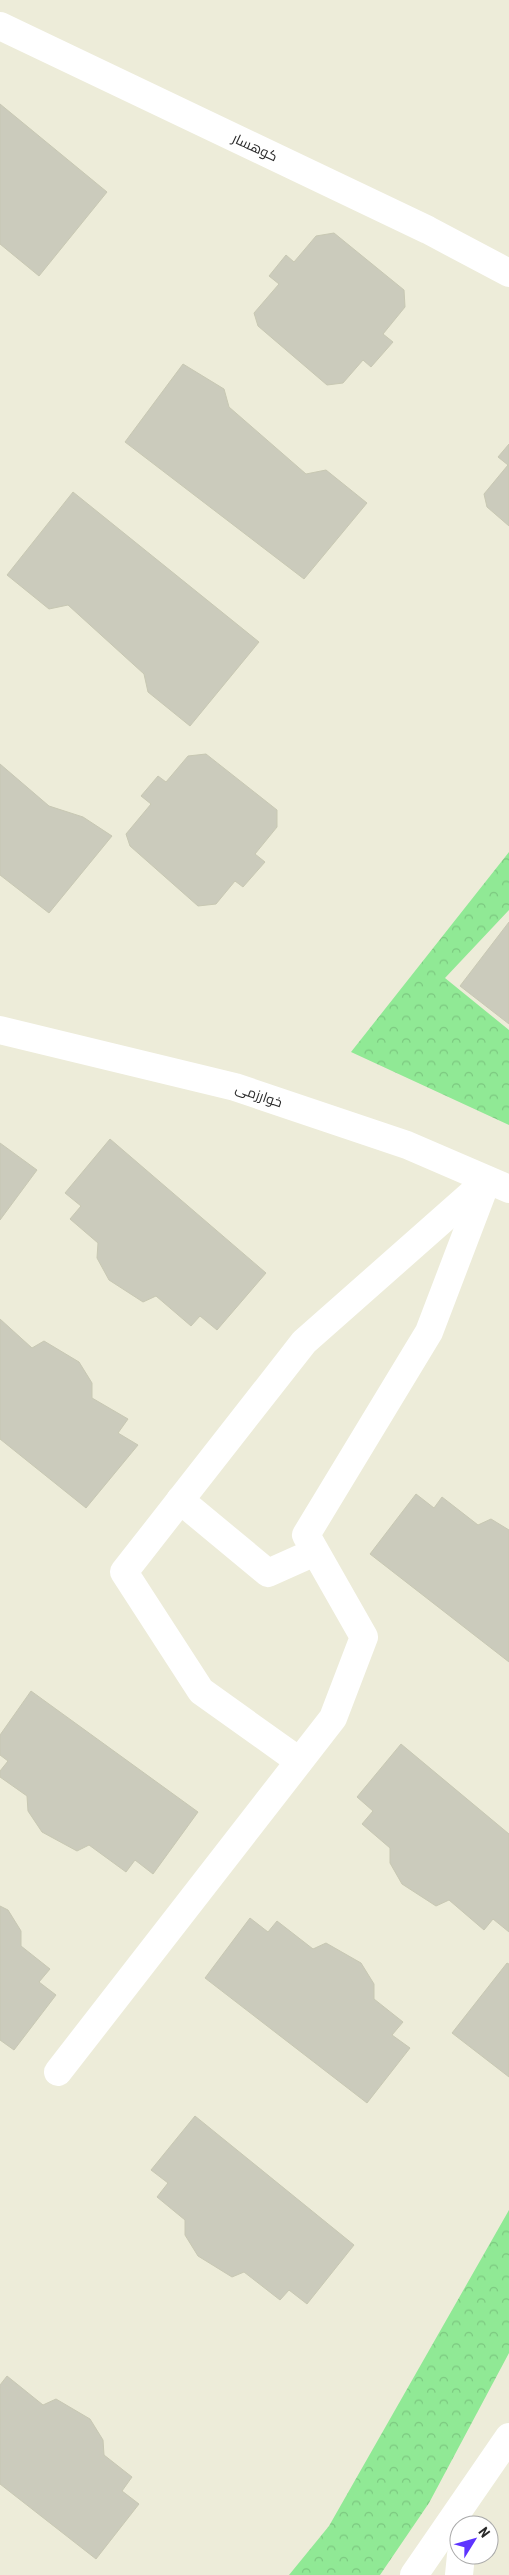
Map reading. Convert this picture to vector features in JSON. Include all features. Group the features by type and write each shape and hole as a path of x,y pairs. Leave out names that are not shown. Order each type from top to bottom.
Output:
{"street":[{"name":"کوهسار","path":"0,26 428,230 509,273"},
{"name":"خوارزمی","path":"0,1030 235,1087 407,1145 498,1184"},
{"path":"299,1761 201,1691 124,1572 304,1342 498,1184"},
{"path":"58,2072 333,1718 364,1637 306,1535 429,1332 498,1184"},
{"path":"180,1500 268,1573 315,1552"},
{"path":"414,2575 465,2513 509,2437"}],"green space":[{"path":"509,852 509,910 445,978 509,1030 509,1125 351,1052"},
{"path":"509,2210 509,2353 429,2503 380,2575 289,2575 329,2526"}],"building":[{"path":"0,104 107,192 39,276 0,244"},
{"path":"334,233 404,290 405,307 383,334 393,342 371,367 363,360 343,383 327,385 258,326 254,313 279,284 269,276 286,255 294,262 316,236"},
{"path":"183,364 224,389 229,407 306,474 326,470 367,503 304,579 125,442"},
{"path":"509,444 509,526 487,507 484,494 508,465 498,457"},
{"path":"73,492 259,642 190,726 148,692 144,674 68,605 49,609 7,575"},
{"path":"206,754 277,810 277,827 255,854 265,862 243,887 235,881 216,904 198,906 130,846 126,834 151,804 141,796 158,776 166,782 188,756"},
{"path":"0,764 49,806 83,817 112,836 49,913 0,875"},
{"path":"509,922 509,1024 460,986"},
{"path":"110,1139 266,1273 217,1330 200,1316 191,1326 156,1296 143,1302 109,1280 97,1258 98,1243 70,1219 81,1206 65,1193"},
{"path":"0,1143 37,1170 0,1220"},
{"path":"0,1319 32,1348 44,1341 79,1362 92,1383 92,1398 128,1419 118,1433 138,1445 86,1508 0,1439"},
{"path":"416,1494 434,1508 442,1497 478,1525 491,1519 509,1530 509,1662 370,1554"},
{"path":"31,1691 198,1812 153,1874 135,1860 126,1872 89,1845 77,1851 42,1832 28,1811 27,1796 0,1777 0,1771 8,1761 0,1755 0,1735"},
{"path":"401,1744 509,1834 509,1932 493,1919 484,1930 449,1900 436,1906 402,1884 390,1863 390,1848 362,1824 373,1811 357,1797"},
{"path":"0,1906 8,1910 21,1931 21,1946 50,1969 39,1982 56,1995 14,2050 0,2040"},
{"path":"250,1918 268,1932 277,1921 313,1949 326,1943 361,1963 374,1984 374,1999 403,2022 392,2035 410,2048 367,2103 205,1978"},
{"path":"507,1963 509,1964 509,2077 452,2033"},
{"path":"195,2116 354,2245 307,2304 289,2290 280,2300 244,2272 232,2277 198,2256 185,2235 185,2220 157,2197 168,2183 151,2170"},
{"path":"7,2376 43,2405 56,2399 90,2419 103,2440 104,2455 132,2477 122,2491 139,2504 96,2559 0,2484 0,2385"}]}
